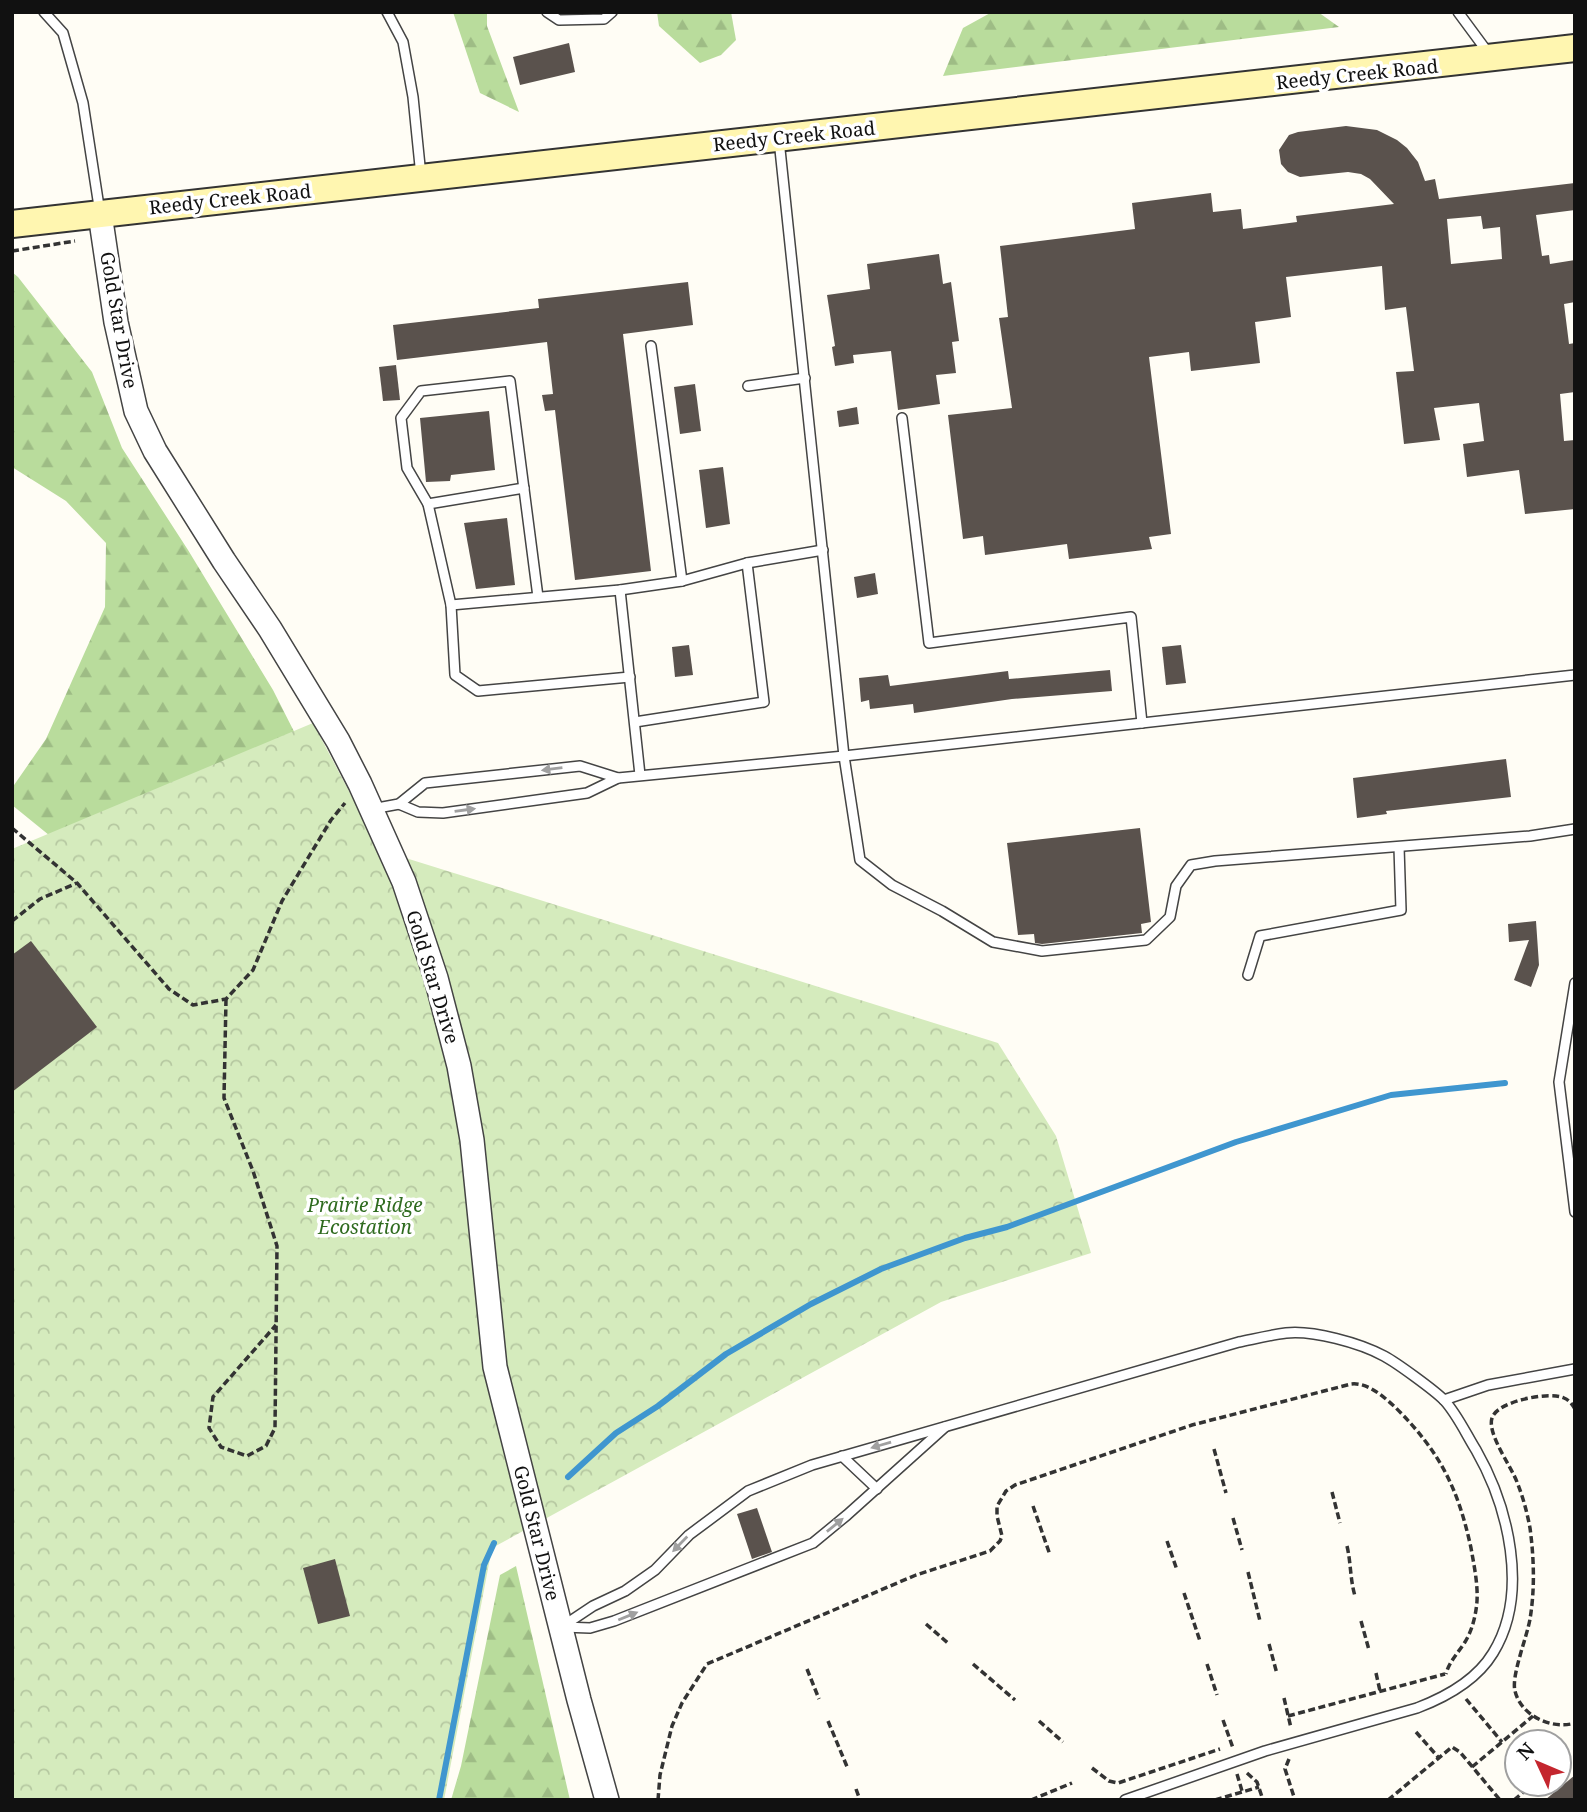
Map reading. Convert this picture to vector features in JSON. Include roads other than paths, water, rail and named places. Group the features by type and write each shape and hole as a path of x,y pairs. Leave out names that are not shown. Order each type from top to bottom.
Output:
{"main road":[{"name":"Reedy Creek Road","path":"12,224 1575,48"}],"street":[{"name":"Gold Star Drive","path":"100,214 116,322 136,411 155,451 270,629 338,741 372,808 404,882 436,978 459,1066 472,1140 495,1367 607,1800"}],"lane":[{"path":"44,12 63,33 83,103 100,214"},
{"path":"387,12 403,42 413,97 421,177"},
{"path":"547,12 559,20 604,19 612,12"},
{"path":"1458,12 1492,59"},
{"path":"779,138 844,756 860,860 892,886 942,911 993,942 1042,951 1146,940 1170,917 1175,886 1191,865 1530,836 1575,829"},
{"path":"651,346 682,581"},
{"path":"748,386 805,378"},
{"path":"538,597 510,381 421,391 401,418 407,468 428,504 451,606 455,675 478,691 630,677"},
{"path":"902,418 929,643 1130,617 1142,723"},
{"path":"428,504 524,488"},
{"path":"451,606 620,590 682,581 747,563 823,550"},
{"path":"635,722 764,702 747,563"},
{"path":"620,590 640,775"},
{"path":"399,804 418,813 443,813 587,793 618,778 640,775 844,756 1575,675"},
{"path":"372,808 399,804 425,783 580,765 618,778"},
{"path":"1248,975 1260,936 1401,910 1399,847"},
{"path":"1575,983 1559,1082 1575,1212"},
{"path":"561,1627 593,1606 625,1591 655,1570 689,1535 748,1491 811,1465 1239,1342 1289,1333 1333,1338 1383,1356 1444,1400 1488,1471 1510,1544 1510,1605 1502,1637 1493,1654 1479,1671 1458,1689 1439,1700 1275,1748 1125,1800"},
{"path":"1444,1400 1488,1385 1575,1369"},
{"path":"561,1627 590,1628 614,1621 813,1543 947,1426"},
{"path":"842,1456 877,1489"}],"waterway":[{"path":"568,1477 616,1433 658,1406 726,1354 811,1304 881,1269 965,1238 1007,1227 1236,1142 1391,1095 1505,1083"},
{"path":"439,1800 484,1565 494,1543"}],"park label":[{"name":"Prairie Ridge Ecostation","path":"365,1216"}]}
